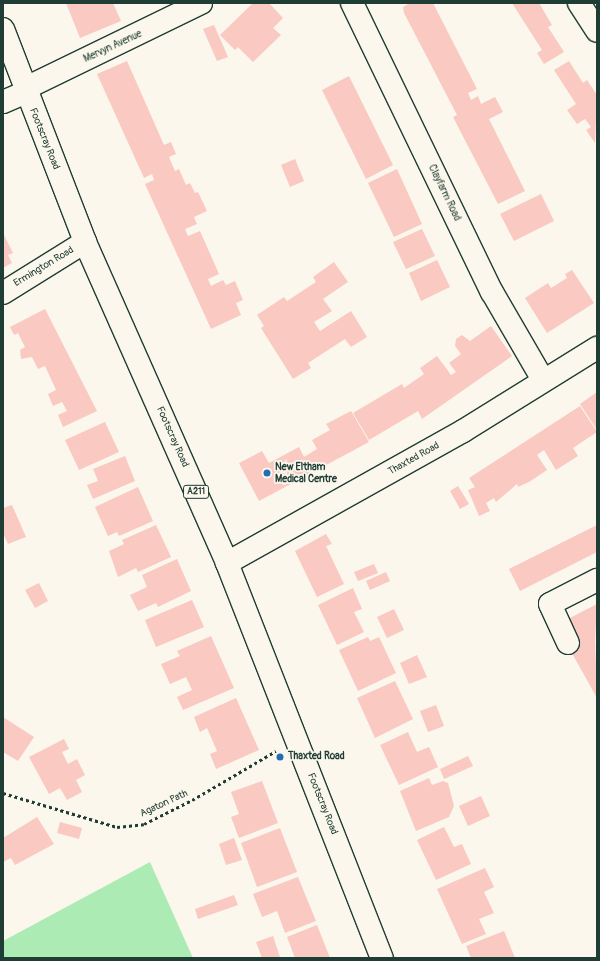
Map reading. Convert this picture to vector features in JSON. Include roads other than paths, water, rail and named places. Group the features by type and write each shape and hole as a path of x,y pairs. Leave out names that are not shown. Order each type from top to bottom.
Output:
{"street":[{"name":"Mervyn Avenue","path":"3,102 198,7 201,3"},
{"name":"Clayfarm Road","path":"352,3 492,292 543,380"},
{"path":"579,3 597,31"},
{"name":"Footscray Road","path":"3,29 25,91 85,242 227,563 382,958"},
{"name":"Ermington Road","path":"3,293 85,242"},
{"name":"Thaxted Road","path":"227,563 464,431 543,380 597,348"},
{"path":"568,643 550,604 597,580"}],"place":[{"name":"New Eltham Medical Centre","path":"267,473"},
{"name":"Thaxted Road","path":"280,757"}]}
